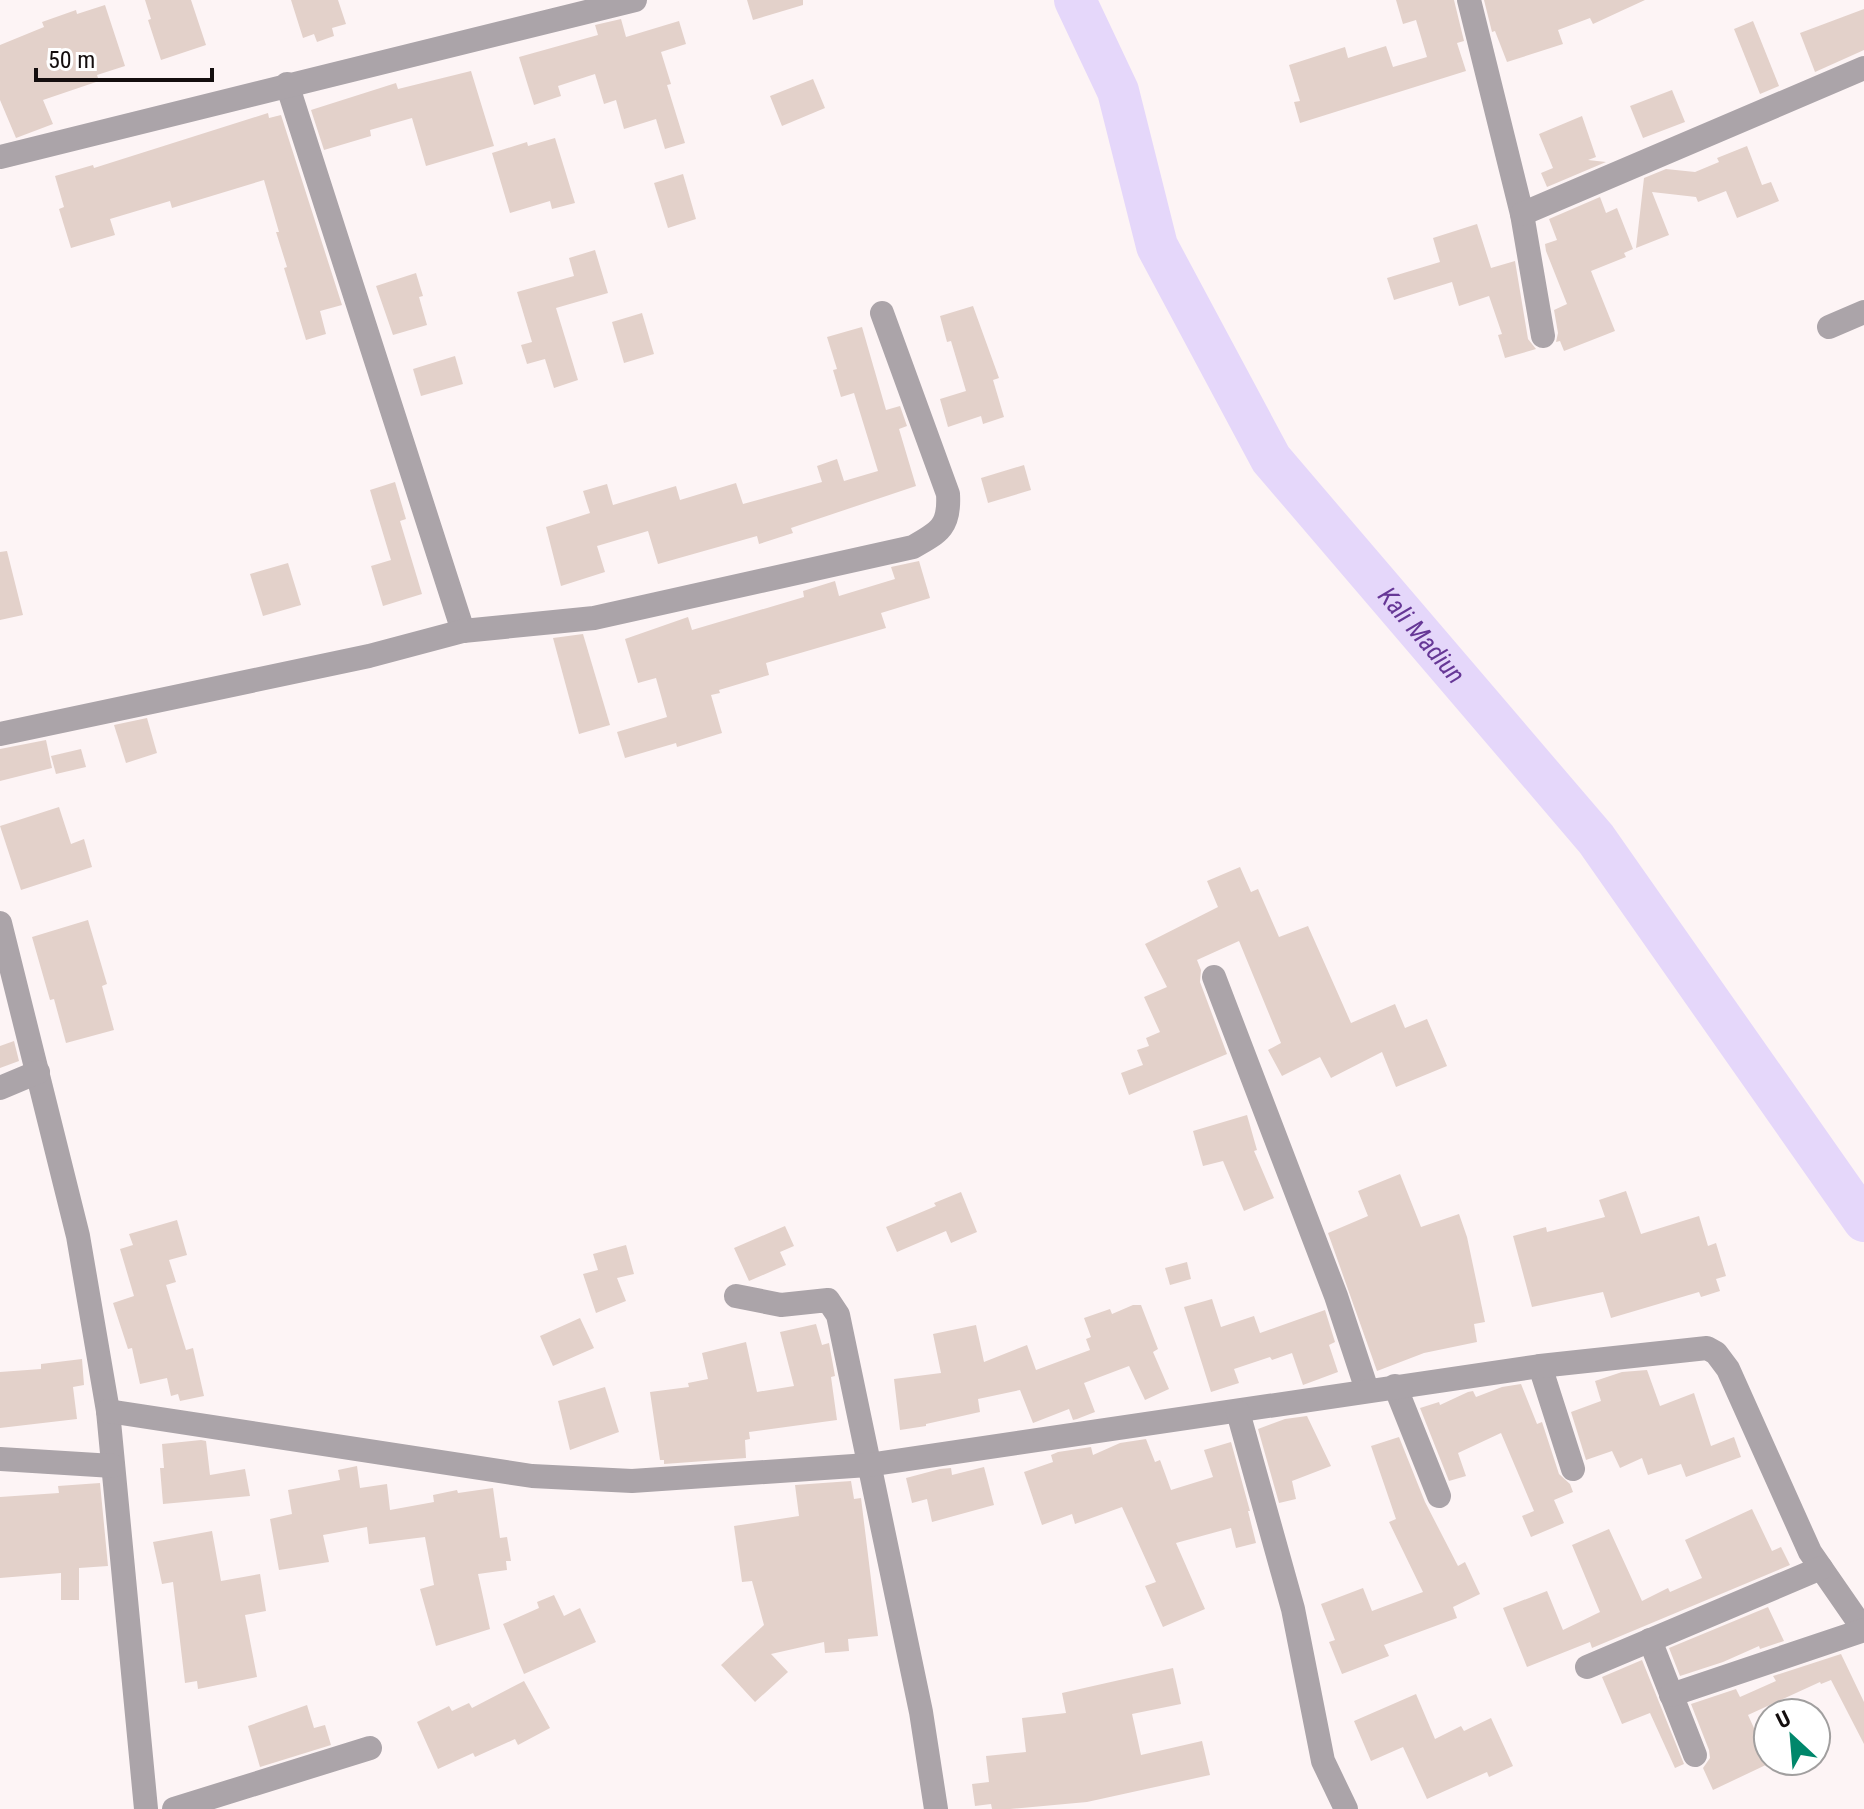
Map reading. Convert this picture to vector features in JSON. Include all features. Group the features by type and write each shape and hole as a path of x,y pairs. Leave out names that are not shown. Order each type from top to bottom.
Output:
{"street":[{"path":"0,157 635,0"},
{"path":"1469,0 1522,214 1543,336"},
{"path":"1522,214 1864,68"},
{"path":"287,84 463,631"},
{"path":"1829,327 1864,312"},
{"path":"0,734 369,656 463,631 594,618 913,547 945,525 949,511 948,494 882,313"},
{"path":"0,923 78,1236 108,1411 146,1809"},
{"path":"1214,977 1336,1296 1367,1390"},
{"path":"0,1088 38,1072"},
{"path":"736,1296 781,1305 828,1300 838,1315 921,1712 936,1809"},
{"path":"108,1411 532,1476 632,1481 868,1465 1238,1412 1395,1386 1707,1348 1716,1353 1728,1369 1810,1552 1864,1630 1671,1695"},
{"path":"1540,1366 1573,1469"},
{"path":"1395,1386 1439,1496"},
{"path":"1238,1412 1293,1609 1323,1761 1346,1809"},
{"path":"0,1459 113,1466"},
{"path":"1587,1667 1821,1568"},
{"path":"1650,1640 1695,1755"},
{"path":"174,1809 370,1748"}],"building":[{"path":"145,0 191,0 206,45 161,60"},
{"path":"291,0 338,0 346,24 332,28 334,36 317,42 314,34 303,38"},
{"path":"747,0 803,0 803,5 753,20"},
{"path":"1396,0 1454,0 1464,41 1457,43 1466,71 1300,123 1294,102 1300,101 1289,65 1345,47 1348,58 1386,46 1393,67 1427,57 1416,20 1403,24"},
{"path":"1484,0 1645,0 1593,24 1590,18 1558,30 1563,44 1507,62 1495,31 1492,32"},
{"path":"105,5 125,66 97,75 99,81 43,100 53,124 16,138 0,100 0,45 44,27 42,22 76,10 77,14"},
{"path":"1864,9 1864,50 1815,72 1800,33"},
{"path":"621,19 626,37 679,21 686,44 661,52 671,84 667,85 685,143 665,149 656,119 624,129 616,100 604,104 595,74 558,86 561,96 534,105 519,57 598,35 595,25"},
{"path":"1753,21 1779,86 1760,94 1734,29"},
{"path":"471,71 494,146 426,166 412,118 370,130 371,136 324,150 311,110 396,83 398,89"},
{"path":"813,79 825,108 782,126 770,96"},
{"path":"1672,90 1685,122 1643,138 1630,106"},
{"path":"268,113 269,118 281,115 342,305 320,311 326,334 306,340 284,268 287,267 264,180 172,208 170,201 110,219 115,235 71,248 59,209 64,207 55,176 93,165 94,168"},
{"path":"1582,116 1596,157 1588,160 1606,162 1547,187 1541,173 1553,168 1539,134"},
{"path":"555,138 575,203 552,209 550,201 510,213 492,153 527,142 528,146"},
{"path":"1747,146 1762,185 1771,182 1779,201 1737,218 1726,191 1698,202 1696,197 1652,192 1669,235 1636,248 1644,178 1666,169 1695,172 1719,162 1717,158"},
{"path":"683,174 696,219 668,228 654,183"},
{"path":"1600,197 1606,213 1617,208 1633,249 1624,253 1626,257 1591,271 1615,331 1564,351 1560,341 1556,342 1558,333 1554,310 1567,304 1546,251 1545,244 1557,240 1549,219"},
{"path":"1477,224 1491,268 1515,261 1528,339 1536,349 1505,358 1498,335 1502,334 1489,296 1459,306 1452,282 1394,300 1387,278 1440,262 1433,238"},
{"path":"595,250 608,293 556,308 578,380 554,388 545,359 527,364 521,345 532,342 517,292 574,276 569,258"},
{"path":"416,273 427,325 393,335 376,286"},
{"path":"973,306 999,378 993,380 1004,417 983,424 981,416 948,427 940,399 966,391 940,316"},
{"path":"642,313 654,354 624,363 612,322"},
{"path":"862,327 886,410 900,406 907,426 899,429 916,486 791,528 793,533 759,544 757,536 658,564 648,531 597,546 605,572 561,586 546,527 590,513 583,491 607,484 613,505 676,486 680,500 736,483 743,504 822,482 817,466 837,459 844,481 878,471 854,393 841,397 833,370 837,369 827,337"},
{"path":"455,356 463,384 421,396 413,369"},
{"path":"1024,465 1031,490 988,503 981,478"},
{"path":"395,482 406,519 400,521 422,594 383,606 371,566 391,560 370,490"},
{"path":"7,551 23,615 0,620 0,552"},
{"path":"919,561 930,598 881,613 886,628 766,663 769,675 711,695 722,733 625,758 617,732 667,717 656,678 638,683 625,639 688,617 692,630 804,597 803,591 835,581 839,596 895,579 891,567"},
{"path":"288,563 301,605 263,616 250,574"},
{"path":"583,634 610,725 579,734 553,638"},
{"path":"147,718 157,753 126,763 114,725"},
{"path":"46,740 52,768 0,781 0,749"},
{"path":"81,749 86,767 56,774 51,756"},
{"path":"59,807 71,844 84,839 92,867 21,890 0,826"},
{"path":"1240,867 1251,892 1258,889 1279,937 1308,926 1351,1023 1395,1004 1405,1028 1427,1019 1447,1066 1396,1087 1382,1052 1331,1078 1320,1057 1282,1076 1268,1050 1281,1043 1239,941 1197,960 1201,970 1200,982 1227,1054 1129,1095 1121,1073 1143,1065 1137,1050 1149,1046 1146,1038 1160,1032 1144,997 1167,987 1145,944 1218,907 1207,881"},
{"path":"88,920 107,984 102,986 114,1030 66,1043 32,937"},
{"path":"14,1041 19,1061 0,1068 0,1046"},
{"path":"1247,1115 1257,1150 1254,1151 1274,1198 1244,1211 1223,1161 1203,1166 1193,1131"},
{"path":"1400,1174 1421,1227 1459,1214 1485,1322 1474,1324 1477,1342 1424,1353 1377,1371 1328,1233 1368,1216 1358,1191"},
{"path":"1626,1191 1641,1234 1699,1216 1708,1246 1716,1243 1726,1276 1716,1279 1720,1291 1701,1297 1699,1292 1611,1318 1603,1292 1532,1307 1513,1236 1546,1227 1547,1232 1605,1217 1599,1200"},
{"path":"961,1192 977,1232 951,1243 946,1231 897,1252 886,1227"},
{"path":"177,1220 187,1255 169,1260 176,1282 166,1285 186,1350 193,1348 204,1396 180,1401 178,1394 171,1396 167,1378 140,1384 132,1348 128,1349 113,1303 134,1296 120,1249 133,1245 129,1234"},
{"path":"785,1226 794,1246 780,1252 786,1265 749,1281 734,1248"},
{"path":"626,1245 634,1274 617,1278 626,1301 596,1313 583,1274 598,1270 593,1254"},
{"path":"1187,1262 1191,1279 1170,1285 1165,1268"},
{"path":"1212,1299 1221,1327 1254,1316 1260,1333 1325,1310 1335,1342 1329,1345 1338,1372 1303,1385 1292,1353 1234,1369 1239,1383 1211,1392 1184,1307"},
{"path":"1141,1305 1158,1349 1153,1352 1169,1389 1145,1400 1129,1366 1084,1383 1095,1412 1077,1419 1073,1420 1069,1409 1033,1423 1020,1390 978,1399 980,1412 900,1430 894,1379 941,1373 933,1334 976,1325 984,1362 1027,1345 1036,1370 1090,1350 1086,1339 1091,1337 1084,1318 1110,1309 1112,1314"},
{"path":"580,1318 594,1348 553,1366 540,1336"},
{"path":"816,1324 822,1345 829,1343 835,1376 831,1377 837,1420 749,1432 750,1439 745,1440 746,1458 664,1464 664,1460 660,1460 650,1392 689,1387 688,1383 708,1379 702,1353 746,1342 757,1392 794,1386 780,1332"},
{"path":"82,1359 84,1385 73,1387 77,1419 0,1428 0,1372 41,1369 41,1364"},
{"path":"1647,1370 1660,1406 1694,1393 1711,1446 1734,1437 1741,1457 1686,1477 1681,1464 1648,1475 1642,1458 1620,1468 1612,1451 1586,1460 1571,1412 1601,1401 1595,1381 1622,1372"},
{"path":"1521,1384 1537,1424 1542,1422 1559,1474 1570,1484 1573,1492 1554,1500 1564,1523 1531,1537 1522,1516 1534,1511 1501,1433 1458,1453 1466,1476 1449,1481 1420,1408 1439,1402 1440,1405 1468,1392 1473,1391 1476,1397"},
{"path":"605,1387 619,1432 570,1450 558,1401"},
{"path":"1307,1416 1331,1466 1292,1481 1296,1499 1279,1503 1258,1429 1285,1419"},
{"path":"1399,1437 1425,1502 1458,1566 1465,1562 1480,1594 1453,1607 1457,1618 1384,1645 1389,1656 1342,1674 1329,1642 1335,1640 1321,1604 1363,1588 1372,1611 1423,1592 1389,1522 1396,1519 1371,1446"},
{"path":"1146,1439 1155,1462 1160,1460 1171,1490 1213,1477 1204,1450 1231,1442 1256,1543 1236,1548 1231,1528 1176,1543 1205,1609 1163,1627 1145,1586 1156,1582 1122,1507 1075,1524 1072,1514 1042,1525 1024,1472 1053,1462 1051,1455 1058,1452 1091,1447 1093,1455 1120,1443"},
{"path":"206,1441 210,1475 245,1469 250,1496 163,1504 162,1444"},
{"path":"357,1466 360,1488 387,1484 390,1510 434,1502 433,1495 493,1488 500,1538 507,1537 511,1561 506,1561 507,1570 478,1574 490,1629 436,1646 420,1589 434,1585 425,1537 369,1544 367,1527 323,1535 329,1562 279,1570 270,1519 292,1514 288,1490 340,1480 338,1470"},
{"path":"984,1467 994,1505 932,1522 927,1499 912,1503 906,1478 940,1469 951,1468 952,1475"},
{"path":"851,1481 854,1499 861,1498 878,1636 848,1639 849,1651 825,1653 824,1642 771,1654 788,1672 755,1702 721,1665 764,1625 752,1581 742,1582 734,1526 799,1516 795,1485"},
{"path":"100,1483 108,1566 79,1568 79,1600 61,1600 61,1573 0,1578 0,1497 59,1493 58,1486"},
{"path":"1752,1509 1772,1551 1781,1547 1790,1565 1592,1648 1590,1642 1527,1667 1503,1608 1547,1591 1563,1630 1600,1612 1572,1545 1609,1529 1642,1601 1668,1588 1670,1592 1702,1578 1685,1540"},
{"path":"212,1531 221,1581 260,1574 266,1611 245,1615 257,1677 198,1689 197,1681 185,1683 173,1582 162,1584 153,1542"},
{"path":"554,1595 564,1616 580,1608 596,1642 524,1674 503,1624 539,1608 537,1602"},
{"path":"1768,1607 1784,1641 1760,1649 1759,1646 1680,1676 1669,1648"},
{"path":"1841,1654 1864,1702 1864,1744 1831,1680 1787,1697 1752,1697 1752,1713 1748,1715 1752,1724 1752,1772 1713,1790 1703,1768 1710,1758 1709,1750 1691,1704 1736,1689 1740,1697 1776,1681 1773,1676"},
{"path":"1642,1660 1684,1764 1675,1768 1650,1713 1622,1724 1602,1677"},
{"path":"1173,1668 1181,1704 1132,1714 1141,1755 1202,1741 1210,1775 1087,1802 1010,1809 992,1809 991,1804 975,1806 972,1784 989,1782 986,1756 1026,1752 1022,1718 1066,1713 1062,1693"},
{"path":"524,1681 550,1728 518,1745 515,1739 438,1769 417,1722 449,1706 452,1711 469,1703 472,1708"},
{"path":"1416,1694 1435,1739 1461,1726 1464,1731 1491,1718 1513,1766 1489,1777 1487,1772 1427,1799 1403,1747 1371,1761 1354,1721"},
{"path":"307,1705 314,1728 325,1725 331,1745 260,1767 248,1726"}],"waterway":[{"name":"Kali Madiun","path":"1075,0 1118,91 1157,246 1271,459 1596,839 1864,1221"}]}
